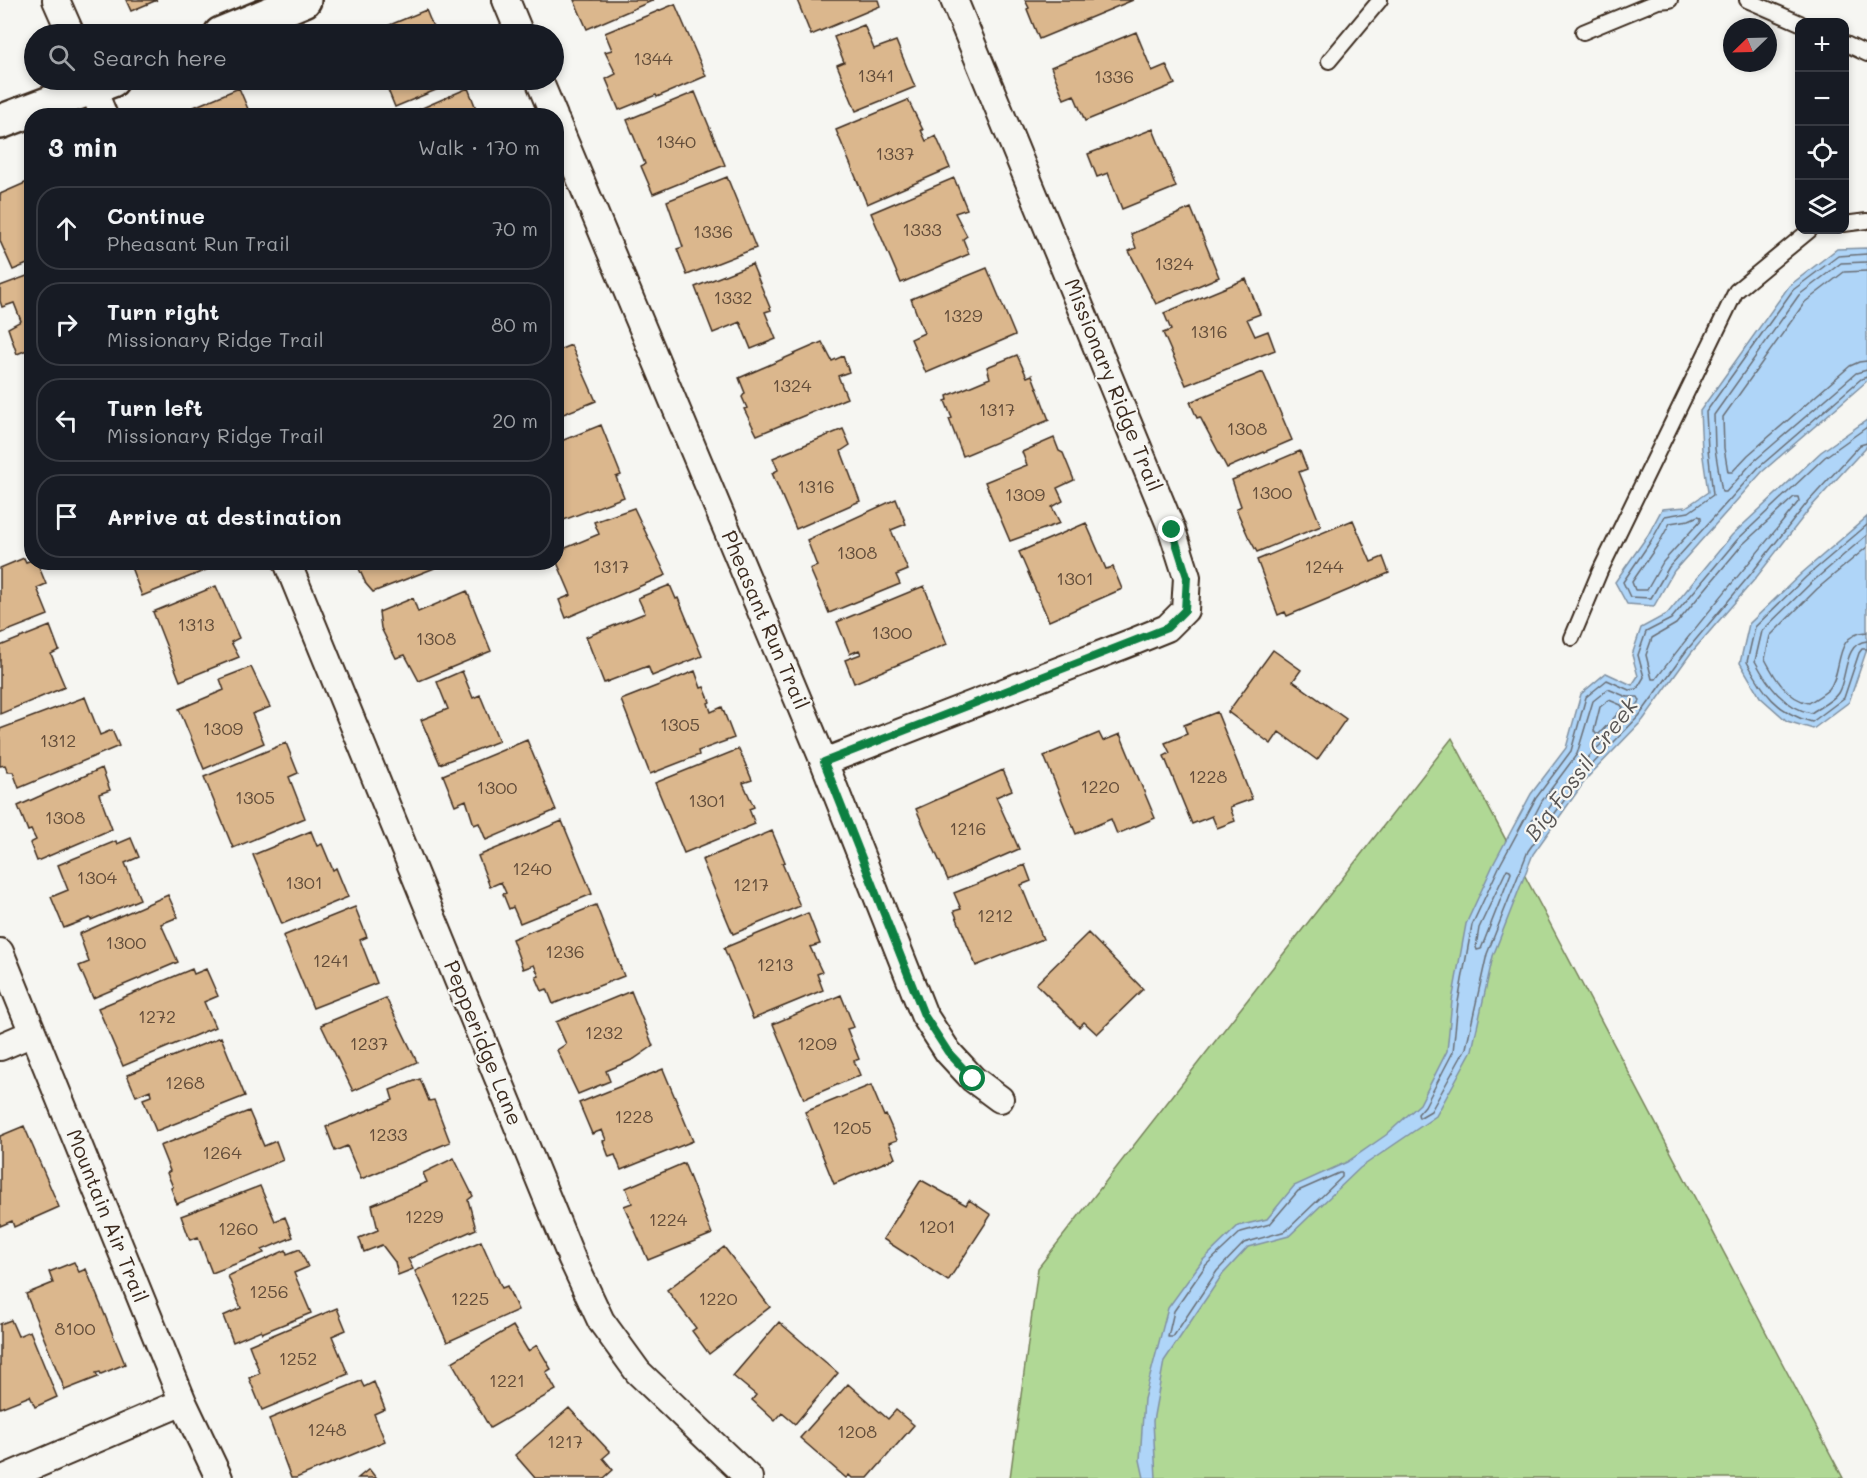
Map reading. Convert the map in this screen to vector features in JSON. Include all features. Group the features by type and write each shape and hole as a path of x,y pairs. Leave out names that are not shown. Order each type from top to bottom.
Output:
{"street":[{"path":"56,0 67,24"},
{"path":"245,24 304,0"},
{"path":"506,0 516,24"},
{"name":"Missionary Ridge Trail","path":"824,762 1135,642 1167,628 1185,610 1187,577 1172,530 954,0"},
{"path":"543,90 551,108"},
{"path":"45,108 100,91"},
{"path":"0,122 24,115"},
{"name":"Pheasant Run Trail","path":"564,140 824,762 924,1015 954,1059 973,1079 1000,1099"},
{"name":"Pepperidge Lane","path":"290,570 563,1237 601,1321 638,1372 749,1478"},
{"name":"Mountain Air Trail","path":"0,952 183,1402 219,1478"},
{"path":"0,1047 33,1033"},
{"path":"5,1478 183,1402"}],"lane":[{"path":"1329,61 1380,0"},
{"path":"1583,32 1658,1 1670,0"},
{"path":"1748,0 1795,21"},
{"path":"1849,45 1867,54"},
{"path":"1849,223 1867,221"},
{"path":"1572,638 1600,571 1737,291 1805,234"}],"green space":[{"path":"1452,738 1843,1478 1010,1478 1038,1268"}],"water":[{"path":"1867,248 1867,381 1762,472 1674,571 1654,606 1627,604 1615,582 1648,535 1662,509 1686,507 1708,492 1702,450 1700,411 1789,286 1837,249"},
{"name":"Big Fossil Creek","path":"1867,420 1867,446 1811,507 1755,579 1691,653 1643,720 1587,778 1533,854 1493,956 1472,1050 1436,1116 1360,1168 1289,1236 1248,1247 1222,1275 1164,1361 1153,1421 1156,1478 1144,1478 1140,1460 1144,1399 1168,1308 1202,1261 1238,1226 1267,1219 1294,1186 1347,1162 1386,1135 1420,1104 1447,1051 1452,1001 1466,924 1494,863 1531,794 1566,748 1581,694 1606,673 1632,685 1638,676 1632,655 1641,628 1667,614 1732,535 1821,452"},
{"path":"1867,517 1867,649 1849,702 1813,729 1787,721 1760,697 1740,663 1749,624 1802,573"}],"building":[{"path":"126,0 157,0 131,11"},
{"path":"574,0 654,0 587,29"},
{"path":"797,0 878,0 880,6 811,35"},
{"path":"1025,0 1133,0 1039,39"},
{"path":"675,4 706,76 619,110 606,79 616,74 605,52 612,50 605,33"},
{"path":"426,10 432,24 392,24"},
{"path":"864,25 874,49 896,41 915,87 856,111 837,65 844,62 834,37"},
{"path":"1136,32 1152,71 1166,65 1175,84 1085,121 1074,95 1064,99 1051,67"},
{"path":"234,90 240,90 248,108 192,108"},
{"path":"388,90 436,90 395,107"},
{"path":"463,90 469,90 476,108 422,108"},
{"path":"695,92 725,165 653,194 641,166 645,164 627,120"},
{"path":"908,100 926,141 936,136 950,168 867,204 836,130"},
{"path":"1153,129 1176,187 1122,209 1108,173 1097,177 1088,154"},
{"path":"727,177 756,248 687,275 677,249 683,247 667,201"},
{"path":"954,178 967,209 955,213 967,236 963,239 969,254 901,283 871,213"},
{"path":"24,184 24,265 13,270 0,241 0,194"},
{"path":"1191,208 1219,277 1156,304 1129,251 1136,248 1131,234"},
{"path":"752,264 771,310 765,312 776,339 751,349 740,322 713,333 695,287"},
{"path":"987,268 1015,335 926,373 911,339 924,333 911,299"},
{"path":"24,277 24,351 17,354 8,328 21,321 14,303 2,307 0,286"},
{"path":"1246,279 1260,314 1247,319 1255,336 1268,331 1275,350 1186,385 1163,333 1171,330 1164,313"},
{"path":"822,342 832,361 843,356 849,372 838,376 847,398 757,435 744,409 747,408 742,397 745,393 739,378"},
{"path":"571,345 596,401 564,414 564,348"},
{"path":"1017,355 1027,377 1032,375 1049,420 963,456 949,419 952,418 945,401 948,400 947,396 990,378 987,367"},
{"path":"1263,372 1292,440 1227,468 1190,402"},
{"path":"601,425 621,475 616,477 624,497 564,520 564,440"},
{"path":"843,429 850,445 841,451 860,501 796,529 772,473 778,470 773,458"},
{"path":"1054,438 1074,480 1057,488 1063,501 1052,507 1060,523 1010,541 985,482 1027,465 1022,452"},
{"path":"1300,451 1307,469 1299,472 1321,526 1257,552 1236,509 1241,506 1232,480"},
{"path":"896,499 906,524 891,530 908,570 896,575 900,584 829,613 810,569 817,566 807,540"},
{"path":"634,508 666,575 566,618 559,600 571,595 560,570 564,570 564,549 599,534 594,522"},
{"path":"1353,520 1371,562 1383,557 1389,573 1287,616 1285,612 1278,615 1257,560"},
{"path":"1086,523 1106,569 1113,567 1122,589 1049,621 1019,552"},
{"path":"24,558 24,570 40,570 46,584 37,588 48,615 0,634 0,568"},
{"path":"132,570 206,570 142,596"},
{"path":"360,570 429,570 373,592 366,584"},
{"path":"670,585 676,599 678,598 702,656 652,676 648,666 604,683 586,637 645,613 638,598"},
{"path":"216,586 239,638 231,642 239,657 180,681 153,612"},
{"path":"924,586 947,644 854,683 845,660 861,654 859,650 850,654 837,622"},
{"path":"467,591 491,651 419,681 405,655 396,658 381,628 379,612 413,598 418,612"},
{"path":"50,626 59,650 51,654 65,687 0,714 0,646"},
{"path":"1273,650 1301,670 1293,681 1346,719 1317,760 1279,732 1271,744 1228,712"},
{"path":"251,667 270,707 252,714 264,743 204,769 179,709 224,690 220,679"},
{"path":"462,671 473,698 480,695 499,741 440,764 421,720 448,709 437,682"},
{"path":"695,671 701,688 704,687 710,702 708,703 711,712 722,707 734,738 698,751 699,755 650,774 621,700"},
{"path":"85,697 100,735 112,730 119,746 19,788 13,772 8,772 5,765 0,766 0,729"},
{"path":"1217,712 1252,799 1230,807 1235,821 1217,828 1212,816 1192,824 1164,756 1170,753 1165,743 1187,734 1184,725"},
{"path":"1099,733 1103,741 1120,734 1155,818 1117,834 1111,819 1076,834 1044,756"},
{"path":"527,740 556,810 486,840 479,823 474,825 466,800 455,805 443,775"},
{"path":"286,743 298,773 289,777 305,818 233,848 204,777"},
{"path":"739,749 752,780 743,783 754,807 749,809 755,824 684,853 655,783"},
{"path":"102,768 110,790 99,794 112,829 37,861 30,843 36,840 31,830 28,831 18,806"},
{"path":"1003,770 1012,790 996,797 1019,849 948,880 916,809"},
{"path":"562,821 592,894 520,923 513,907 509,909 501,882 490,887 478,856"},
{"path":"311,831 317,846 322,844 333,870 336,868 348,897 282,924 253,855"},
{"path":"772,831 785,862 782,863 800,906 733,934 702,860"},
{"path":"131,838 139,857 125,863 140,899 91,920 90,918 64,928 51,897 68,890 58,865 116,841 117,844"},
{"path":"1025,865 1031,881 1021,885 1043,939 976,966 954,911 961,909 954,893"},
{"path":"168,895 178,917 161,924 178,962 93,998 79,966 89,962 79,934"},
{"path":"596,905 624,976 553,1004 547,989 542,991 534,965 523,969 512,939"},
{"path":"355,907 367,937 360,940 377,983 313,1008 283,936"},
{"path":"808,913 820,944 810,947 822,972 817,974 823,990 753,1019 724,948"},
{"path":"1088,933 1143,989 1097,1034 1084,1022 1079,1027 1036,984"},
{"path":"192,969 194,974 206,969 218,996 204,1002 215,1027 123,1066 98,1008"},
{"path":"631,991 653,1046 634,1059 606,1071 610,1081 578,1094 557,1050 566,1044 556,1022"},
{"path":"841,995 854,1027 847,1029 859,1059 854,1061 860,1075 804,1099 773,1024"},
{"path":"386,998 417,1062 353,1091 321,1025"},
{"path":"221,1037 245,1096 156,1131 143,1099 151,1096 150,1090 136,1096 127,1075"},
{"path":"663,1069 693,1141 621,1170 615,1155 609,1157 602,1130 592,1134 579,1103"},
{"path":"420,1079 429,1101 434,1100 450,1142 361,1179 347,1146 335,1151 326,1127 393,1100 390,1090"},
{"path":"871,1085 897,1140 889,1143 895,1158 834,1184 805,1112"},
{"path":"249,1111 264,1146 276,1141 283,1160 177,1204 167,1173 170,1171 160,1146"},
{"path":"24,1126 59,1207 14,1227 12,1221 0,1226 0,1136"},
{"path":"454,1158 473,1196 468,1200 476,1229 408,1259 413,1269 398,1275 395,1262 382,1245 364,1252 359,1238 378,1230 372,1205 427,1182 423,1173"},
{"path":"684,1163 712,1234 648,1260 624,1206 632,1203 626,1188"},
{"path":"921,1180 966,1205 969,1200 991,1215 948,1281 883,1239"},
{"path":"260,1186 275,1221 285,1217 293,1237 262,1250 264,1253 212,1273 198,1237 190,1240 181,1216"},
{"path":"481,1241 502,1288 507,1286 518,1310 447,1342 415,1271"},
{"path":"724,1247 770,1307 709,1354 692,1331 696,1328 667,1290"},
{"path":"300,1249 308,1267 294,1273 311,1313 233,1342 223,1316 241,1308 228,1276 286,1250 287,1254"},
{"path":"74,1262 79,1272 86,1269 125,1364 101,1374 96,1373 98,1377 65,1390 26,1294 53,1283 49,1272"},
{"path":"337,1308 346,1330 332,1336 348,1374 262,1410 249,1378 260,1373 249,1345"},
{"path":"11,1320 18,1336 30,1331 57,1397 35,1407 30,1396 0,1408 0,1324"},
{"path":"779,1322 838,1373 795,1424 782,1413 775,1421 752,1400 756,1395 733,1376"},
{"path":"513,1326 528,1351 537,1345 551,1369 546,1372 556,1390 490,1428 452,1362"},
{"path":"361,1381 364,1387 374,1382 385,1409 374,1414 385,1441 296,1478 291,1478 269,1419"},
{"path":"848,1384 888,1419 896,1410 914,1425 868,1478 852,1478 849,1475 846,1478 800,1438"},
{"path":"569,1408 610,1452 603,1458 613,1470 604,1478 535,1478 515,1455"},
{"path":"369,1469 376,1478 358,1478"}],"route":[{"path":"973,1079 948,1052 924,1015 824,762 1167,628 1185,610 1187,577 1172,530"}]}
